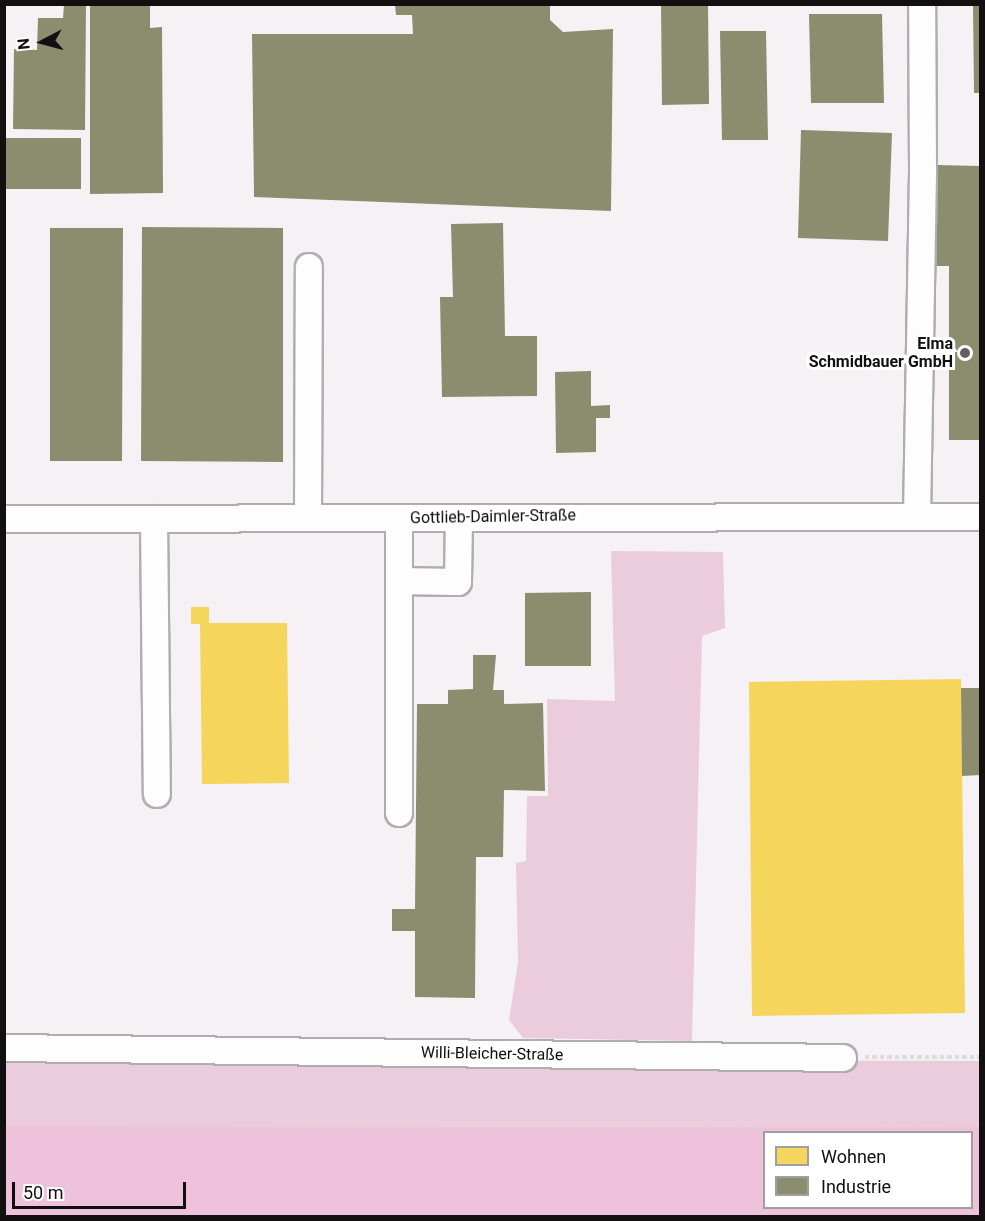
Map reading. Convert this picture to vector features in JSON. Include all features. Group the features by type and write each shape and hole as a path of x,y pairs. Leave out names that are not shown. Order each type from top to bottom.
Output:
{"street":[{"path":"917,517 923,168 922,4"},
{"path":"308,518 309,267"},
{"name":"Gottlieb-Daimler-Straße","path":"4,519 981,517"},
{"path":"399,518 399,813"},
{"path":"399,581 458,582 459,518"},
{"path":"154,519 157,794"},
{"name":"Willi-Bleicher-Straße","path":"4,1048 843,1058"}],"path":[{"path":"843,1058 981,1057"}],"shaded area":[{"path":"611,551 723,552 725,628 702,636 692,1041 523,1038 509,1020 518,962 516,863 526,861 527,796 548,796 547,699 615,701"},
{"path":"5,1059 980,1061 980,1127 5,1126"},
{"path":"5,1126 980,1127 980,1216 5,1216"}],"building: Wohnen":[{"path":"191,607 209,607 209,623 287,623 289,783 202,784 200,624 191,624"},
{"path":"961,679 965,1013 752,1016 749,682"}],"building: Industrie":[{"path":"64,4 86,4 85,130 13,129 14,49 37,50 38,18 63,18"},
{"path":"90,4 150,4 150,28 162,27 163,193 90,194"},
{"path":"395,4 550,4 550,20 563,32 613,29 611,211 254,197 252,34 413,34 412,15 396,15"},
{"path":"661,4 708,4 709,104 662,105"},
{"path":"973,4 980,4 980,93 974,93"},
{"path":"809,14 882,14 884,103 811,103"},
{"path":"720,31 766,31 768,140 722,140"},
{"path":"801,130 892,133 888,241 798,238"},
{"path":"4,138 81,138 81,189 4,189"},
{"name":"Elma Schmidbauer GmbH","path":"937,165 980,166 980,440 949,440 949,266 936,266"},
{"path":"503,223 505,336 537,336 537,396 442,397 440,297 453,297 451,224"},
{"path":"142,227 283,228 283,462 141,461"},
{"path":"50,228 123,228 122,461 50,461"},
{"path":"591,371 591,406 610,405 610,418 596,418 596,452 556,453 555,372"},
{"path":"591,592 591,666 525,666 525,593"},
{"path":"473,655 496,655 493,690 504,690 504,704 543,703 545,791 504,790 503,857 476,857 475,998 415,997 415,931 392,931 392,909 415,909 417,704 448,704 448,690 473,689"},
{"path":"961,688 980,688 980,775 962,776"}],"place":[{"name":"Elma Schmidbauer GmbH","path":"965,353"}]}
